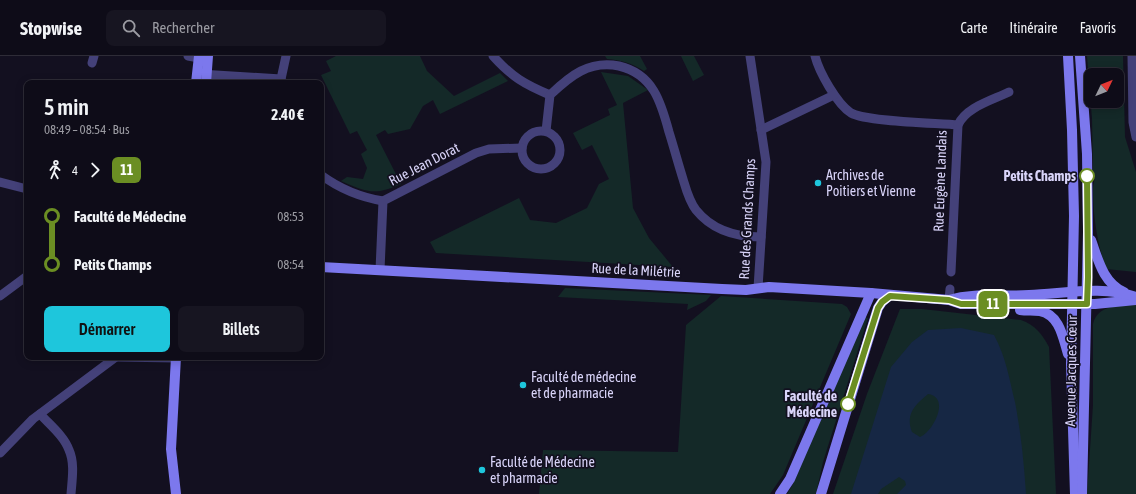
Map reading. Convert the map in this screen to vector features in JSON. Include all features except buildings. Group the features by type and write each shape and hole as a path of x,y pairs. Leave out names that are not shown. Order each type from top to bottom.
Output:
{"street":[{"path":"188,56 202,57 201,79 241,80"},
{"path":"281,80 286,56"},
{"path":"493,56 507,72 523,83 550,95"},
{"name":"Rue des Grands Champs","path":"750,56 766,162 758,288"},
{"name":"Rue Eugène Landais","path":"815,56 834,95 843,106 859,116 958,125 950,272"},
{"name":"Avenue Jacques Cœur","path":"1068,56 1074,208 1071,364 1075,494"},
{"name":"Avenue Jacques Cœur","path":"1080,56 1087,154 1088,232 1082,494"},
{"path":"1132,56 1133,122 1136,137"},
{"path":"546,131 550,95 577,72 594,66 621,67 642,76 652,87 660,101 686,189 695,209 712,225 723,231 746,237 761,237"},
{"path":"958,125 961,118 969,112 1009,92"},
{"path":"761,130 834,95"},
{"path":"538,131 546,131 556,138 561,149 560,156 553,166 541,170 529,165 522,154 522,148 525,140 530,134 538,131"},
{"name":"Rue Jean Dorat","path":"380,270 383,201 476,153 489,149 522,148"},
{"path":"324,177 352,194 383,201"},
{"path":"0,182 24,188"},
{"path":"1088,232 1108,280 1116,289 1132,295"},
{"name":"Rue de la Milétrie","path":"324,267 728,289 770,287 870,293 890,296 949,300 961,304 1087,304 1136,300"},
{"path":"0,296 24,278"},
{"path":"949,300 950,289"},
{"name":"Rue de la Milétrie","path":"949,300 964,296 1029,295 1072,292 1132,295"},
{"path":"857,374 857,363 874,308 874,300 870,293"},
{"path":"780,494 790,479 870,293"},
{"path":"821,494 878,308 882,302 890,296"},
{"path":"991,304 1040,311 1050,315 1061,331 1071,364"},
{"path":"0,453 40,414 112,360"},
{"path":"176,360 171,449 176,494"},
{"path":"40,414 64,441 70,451 72,463 71,494"}],"green space":[{"path":"336,56 420,56 427,71 454,96 500,73 508,81 440,114 433,100 423,106 410,129 388,134 385,130 376,135 401,184 384,190 371,191 357,188 341,181 347,177 363,179 367,168 361,154 367,150 357,131 350,134 321,75 331,71 326,61"},
{"path":"605,56 640,56 647,69 644,71 626,62 607,59"},
{"path":"681,56 694,56 704,75 693,81"},
{"path":"1087,56 1123,56 1123,68 1088,68"},
{"path":"601,72 628,76 648,90 623,103 633,208 649,238 673,267 436,253 430,242 519,198 530,220 556,223 587,208 599,184 609,179 592,145 582,150 573,133 610,115 608,109 617,105"},
{"path":"1124,96 1125,137 1136,172 1136,272 1106,269 1096,229 1093,188 1095,176 1093,173 1091,108 1124,108"},
{"path":"565,288 711,295 706,301 687,310 688,304 558,297"},
{"path":"721,296 842,304 847,307 851,314 783,475 770,494 539,494 543,450 678,452 686,325"},
{"path":"1136,305 1136,494 1087,494 1093,405 1093,324 1096,317 1104,309 1116,306"},
{"path":"900,309 922,309 1021,320 1030,324 1041,334 1049,347 1056,494 833,494 867,394"},
{"path":"864,317 868,318 823,462 816,494 787,494 793,484"}],"water":[{"path":"961,328 994,335 1004,360 1015,402 1022,448 1026,494 897,494 906,485 905,481 899,477 881,489 878,494 851,494 891,367 912,342 928,330","holes":["928,394 935,397 938,401 938,415 930,429 920,437 912,432 910,426 912,410"]}],"bus line":[{"name":"11","path":"848,404 878,308 882,302 890,296 949,300 961,304 1087,304 1087,176"}],"place":[{"name":"Petits Champs","path":"1087,176"},
{"name":"Archives de Poitiers et Vienne","path":"818,183"},
{"name":"Faculté de médecine et de pharmacie","path":"523,385"},
{"name":"Faculté de Médecine","path":"848,404"},
{"name":"Faculté de Médecine et pharmacie","path":"482,470"}]}
